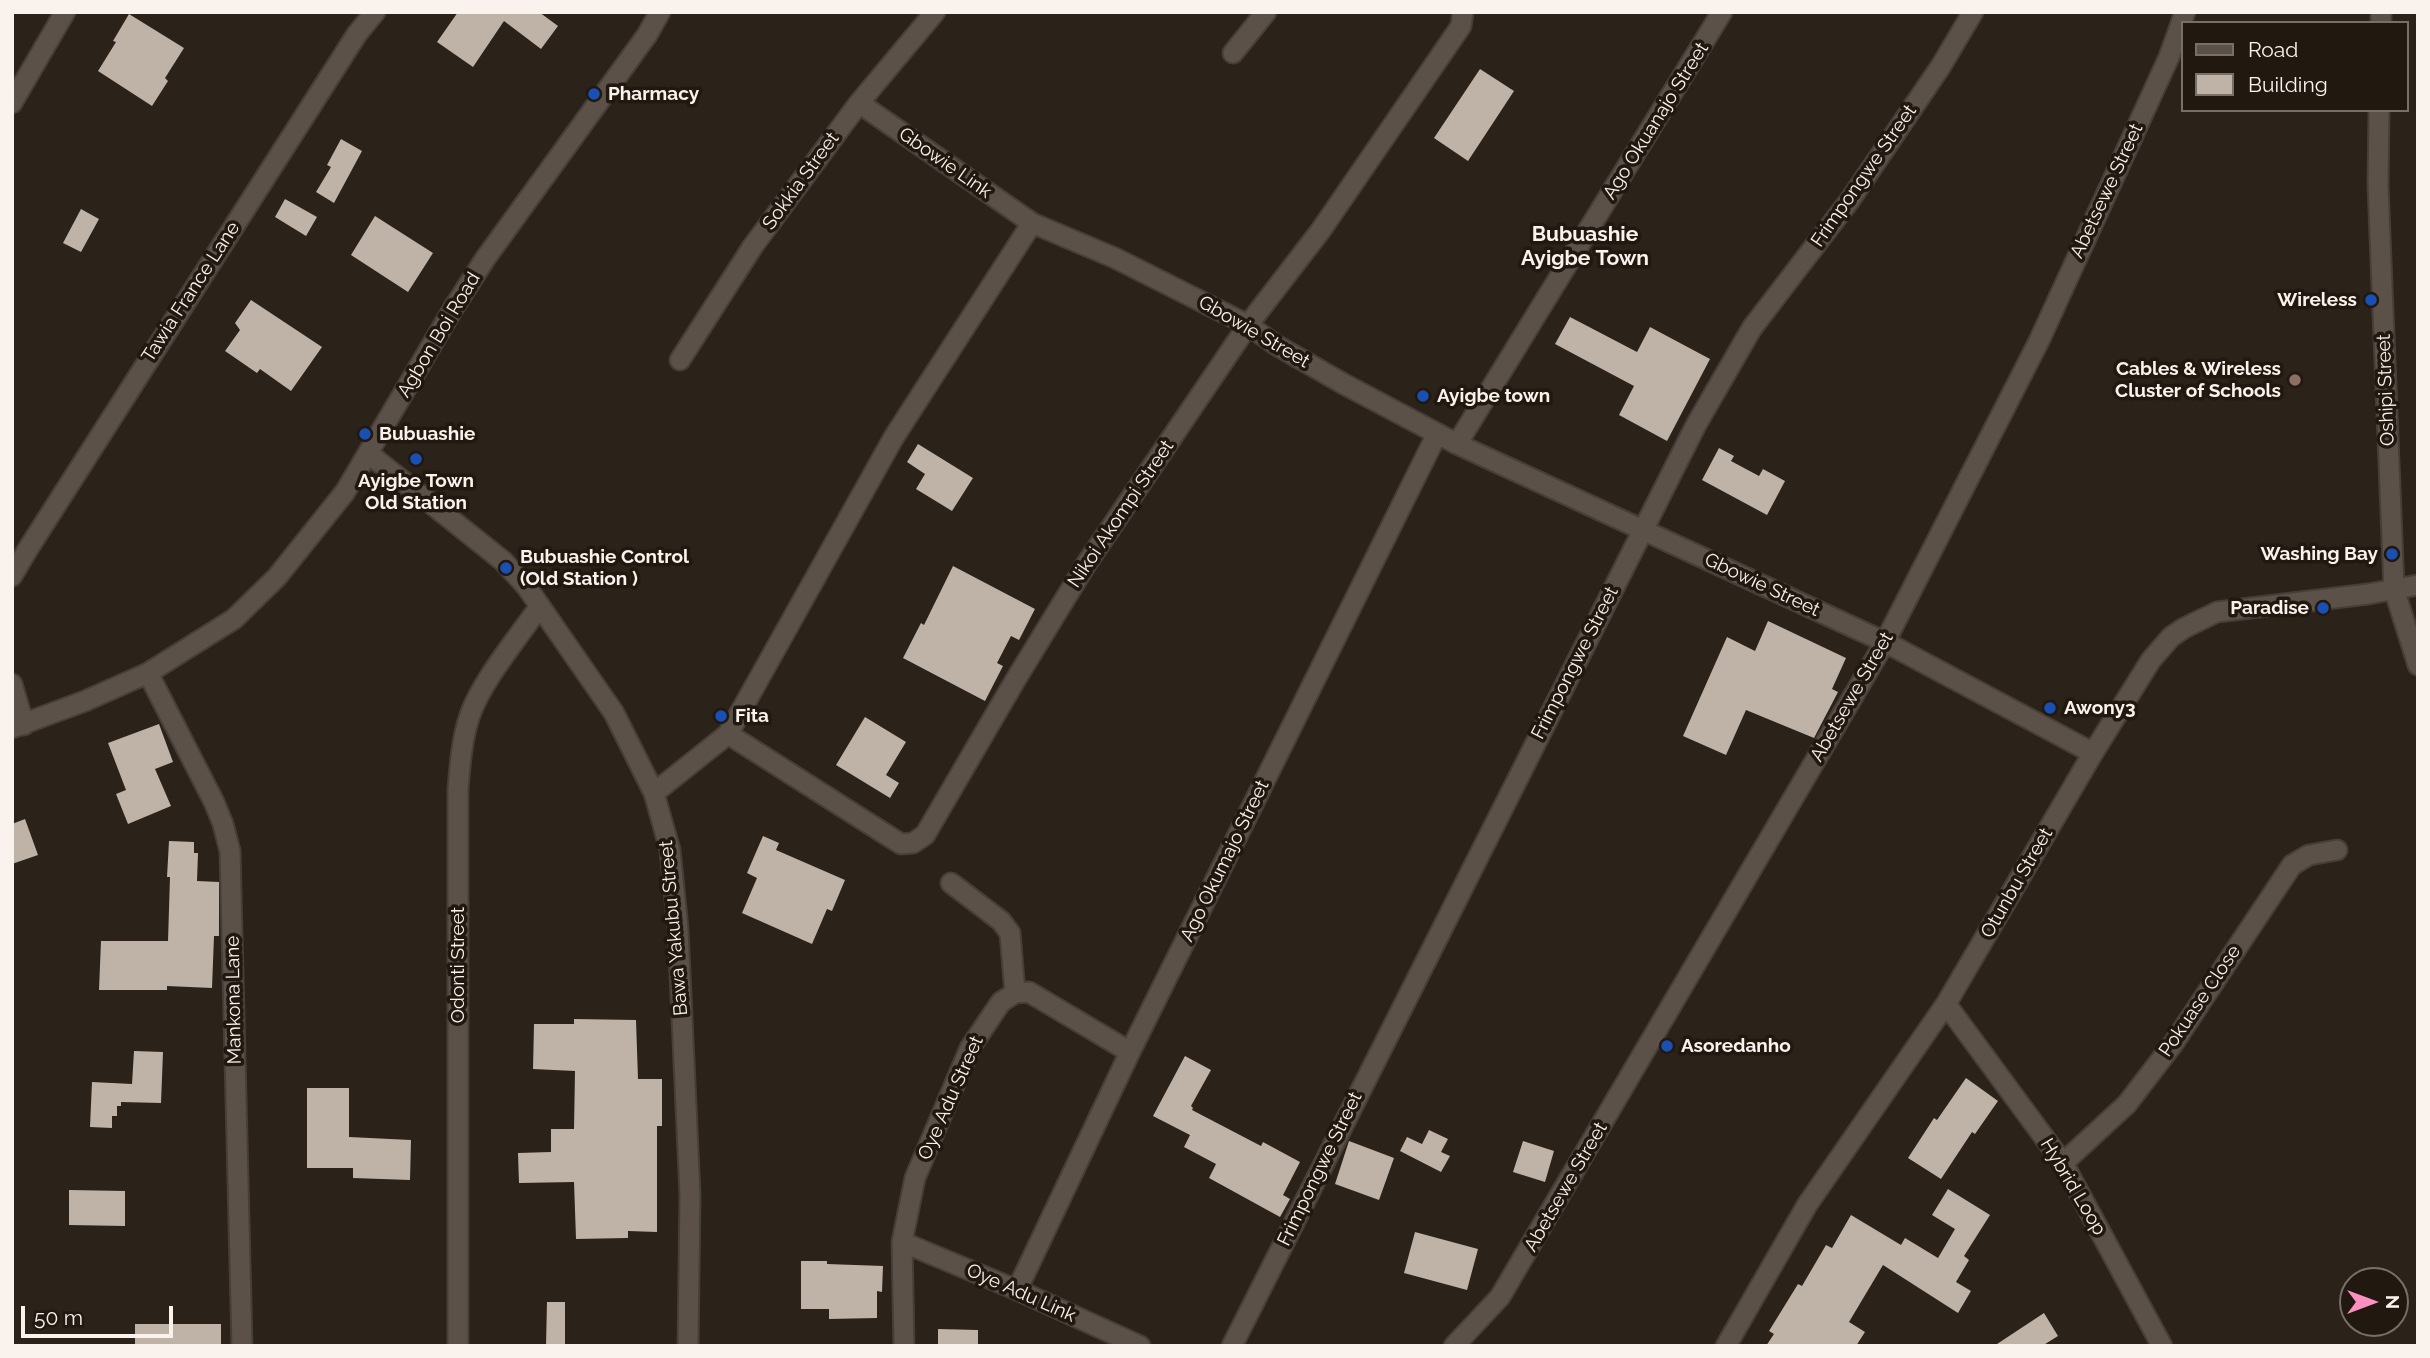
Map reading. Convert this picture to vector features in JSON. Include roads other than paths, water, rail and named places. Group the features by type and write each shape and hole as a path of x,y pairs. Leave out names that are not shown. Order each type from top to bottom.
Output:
{"street":[{"path":"12,103 65,12"},
{"name":"Tawia France Lane","path":"12,576 342,58 375,12"},
{"name":"Agbon Boi Road","path":"18,727 148,673 234,619 306,543 345,492 369,454 479,269 660,12"},
{"name":"Sokkia Street","path":"680,360 753,246 859,103 935,12"},
{"path":"1233,53 1266,12"},
{"name":"Nikoi Akompi Street","path":"728,734 901,844 913,843 925,835 1087,563 1248,325 1329,218 1461,26 1462,12"},
{"name":"Ago Okuanajo Street","path":"1457,444 1723,12"},
{"name":"Frimpongwe Street","path":"1232,1346 1696,425 1752,328 1850,200 1941,66 1973,12"},
{"name":"Abetsewe Street","path":"1454,1346 1500,1297 1885,642 2039,341 2169,57 2185,12"},
{"name":"Gbowie Link","path":"859,103 1032,223"},
{"name":"Oshipi Street","path":"2379,112 2378,185 2393,589 2418,665"},
{"path":"654,793 728,734 894,437 1032,223"},
{"name":"Gbowie Street","path":"1032,223 1115,258 1248,325 1276,345 1342,383 1457,444 1885,642 2093,753"},
{"name":"Ago Okumajo Street","path":"1017,1290 1130,1052 1437,434"},
{"name":"Bawa Yakubu Street","path":"369,454 503,561 540,606 614,713 654,793 670,850 678,929 690,1195 688,1346"},
{"name":"Otunbu Street","path":"1726,1346 1807,1206 1946,1004 2093,753 2151,660 2171,637 2192,623 2217,612 2418,585"},
{"name":"Odonti Street","path":"458,1346 458,789 461,755 470,714 479,695 540,606"},
{"name":"Mankona Lane","path":"148,673 214,802 230,851 242,1346"},
{"path":"12,684 18,727"},
{"name":"Pokuase Close","path":"2063,1163 2127,1104 2173,1044 2292,865 2309,855 2337,850"},
{"path":"951,883 1001,921 1010,933 1015,993 1029,992 1130,1052"},
{"name":"Oye Adu Street","path":"904,1346 902,1242 915,1178 970,1048 1001,1002 1015,993"},
{"name":"Hybrid Loop","path":"1946,1004 2063,1163 2162,1346"},
{"name":"Oye Adu Link","path":"902,1242 1140,1346"}],"place":[{"name":"Pharmacy","path":"594,94"},
{"name":"Wireless","path":"2371,300"},
{"name":"Cables & Wireless Cluster of Schools","path":"2295,380"},
{"name":"Ayigbe town","path":"1423,396"},
{"name":"Bubuashie","path":"365,434"},
{"name":"Ayigbe Town Old Station","path":"416,459"},
{"name":"Washing Bay","path":"2392,554"},
{"name":"Bubuashie Control (Old Station )","path":"506,568"},
{"name":"Paradise","path":"2323,608"},
{"name":"Awony3","path":"2050,708"},
{"name":"Fita","path":"721,716"},
{"name":"Asoredanho","path":"1667,1046"}],"district":[{"name":"Bubuashie Ayigbe Town","path":"1585,247"}]}
